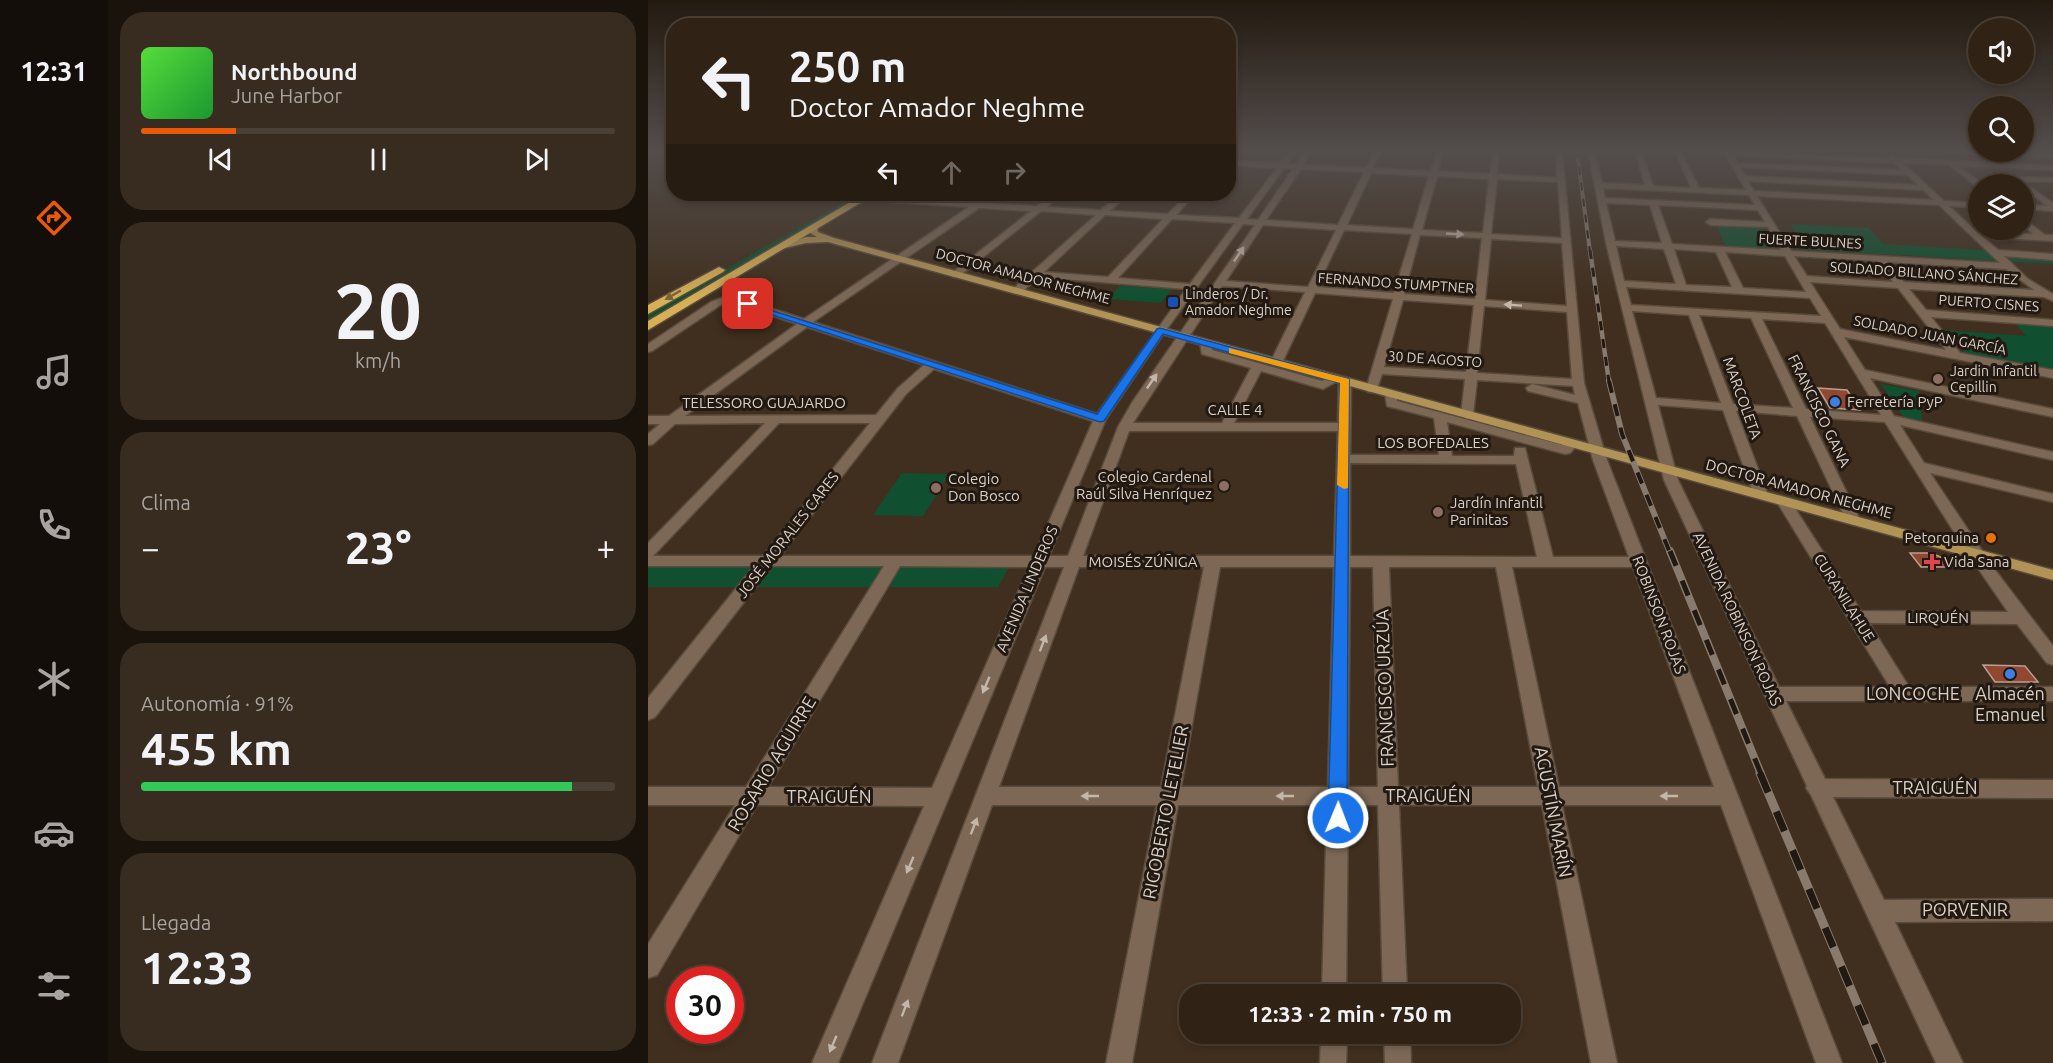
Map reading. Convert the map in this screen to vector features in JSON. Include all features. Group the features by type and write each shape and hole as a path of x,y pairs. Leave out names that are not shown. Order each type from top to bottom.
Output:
{"highway":[{"path":"648,310 842,201"},
{"path":"648,326 781,246 864,201"}],"main road":[{"name":"DOCTOR AMADOR NEGHME","path":"814,227 814,233 831,240 2053,575"},
{"name":"DOCTOR AMADOR NEGHME","path":"781,246 806,240 831,240"}],"street":[{"path":"916,201 1566,241"},
{"path":"648,441 672,420 805,323 983,201"},
{"path":"955,274 1049,201"},
{"path":"1017,291 1116,201"},
{"path":"1111,280 1184,201"},
{"name":"AVENIDA LINDEROS","path":"825,1063 1100,419 1160,331 1256,201"},
{"path":"885,1063 1124,427 1138,400 1275,201"},
{"path":"1276,363 1354,201"},
{"path":"1372,389 1425,201"},
{"path":"1467,415 1491,201"},
{"name":"ROBINSON ROJAS","path":"1563,201 1578,383 1596,450 1829,1063"},
{"name":"AVENIDA ROBINSON ROJAS","path":"1601,201 1668,470 1816,788 1950,1063"},
{"path":"1612,201 1761,208"},
{"path":"1757,201 1974,553 2020,618 2053,658"},
{"path":"1896,201 1968,204"},
{"path":"1938,201 1968,228"},
{"path":"1653,203 1682,287"},
{"path":"1702,205 1739,291"},
{"path":"2034,207 2053,208"},
{"name":"FUERTE BULNES","path":"1610,243 1668,246 1717,239 1771,225"},
{"path":"2034,229 2048,238"},
{"name":"FUERTE BULNES","path":"1717,239 1787,253 2053,265"},
{"path":"1980,240 2048,296"},
{"path":"1995,254 2053,257"},
{"path":"1880,258 1957,356"},
{"path":"1036,274 1193,286"},
{"name":"SOLDADO BILLANO SÁNCHEZ","path":"1803,279 2048,296"},
{"name":"FERNANDO STUMPTNER","path":"1219,283 1572,309"},
{"path":"1620,284 1813,295"},
{"path":"648,349 715,304 729,298 1100,419"},
{"path":"1627,308 1829,320"},
{"name":"MARCOLETA","path":"1693,312 1761,495"},
{"name":"PUERTO CISNES","path":"1923,314 2053,323"},
{"name":"FRANCISCO GANA","path":"1755,316 1853,520"},
{"name":"SOLDADO JUAN GARCÍA","path":"1836,332 2053,374"},
{"name":"DOCTOR AMADOR NEGHME","path":"1206,343 1206,352 1323,385 1340,380"},
{"name":"JOSÉ MORALES CARES","path":"648,711 879,419 902,391 933,364"},
{"path":"1226,427 1258,366"},
{"name":"30 DE AGOSTO","path":"1377,370 1578,383"},
{"path":"1862,373 2053,414"},
{"name":"30 DE AGOSTO","path":"1491,378 1581,400"},
{"path":"1335,984 1345,427 1340,380"},
{"name":"DOCTOR AMADOR NEGHME","path":"1391,394 1391,404 1564,450 1571,444"},
{"path":"1650,401 1890,419 2053,456"},
{"path":"1440,417 1446,459"},
{"path":"648,552 776,419"},
{"name":"TELESSORO GUAJARDO","path":"648,420 879,419"},
{"name":"CALLE 4","path":"1124,427 1345,427"},
{"path":"1516,438 1546,562"},
{"name":"LOS BOFEDALES","path":"1344,459 1522,459"},
{"path":"1920,466 2053,498"},
{"name":"CURANILAHUE","path":"1784,502 1904,694"},
{"name":"MOISÉS ZÚÑIGA","path":"648,561 1638,562"},
{"name":"ROSARIO AGUIRRE","path":"648,966 895,562"},
{"name":"RIGOBERTO LETELIER","path":"1119,1063 1213,562"},
{"name":"FRANCISCO URZÚA","path":"1381,562 1395,984"},
{"name":"AGUSTÍN MARÍN","path":"1503,562 1604,1063"},
{"name":"LIRQUÉN","path":"1856,617 2020,618"},
{"name":"LONCOCHE","path":"1772,694 2053,694"},
{"name":"TRAIGUÉN","path":"1816,788 2053,789"},
{"name":"TRAIGUÉN","path":"648,796 938,797"},
{"name":"TRAIGUÉN","path":"986,796 1727,796"},
{"name":"PORVENIR","path":"1876,911 2053,910"},
{"path":"1333,1063 1334,1044"},
{"path":"1397,1044 1398,1063"}],"green space":[{"path":"846,201 855,201 648,323 648,313"},
{"path":"1716,224 1762,227 1775,250 1726,247"},
{"path":"1790,224 1869,228 1883,244 2053,254 2053,264 1796,249 1789,239 1800,239"},
{"path":"1120,286 1172,289 1161,303 1108,299"},
{"path":"2015,323 2053,325 2053,373 1968,356 1943,330 2026,336"},
{"path":"1881,384 1919,391 1922,421 1904,418"},
{"path":"902,473 949,474 923,516 873,515"},
{"path":"648,567 1009,567 998,587 648,587"}],"building":[{"name":"Ferretería PyP","path":"1818,388 1847,390 1860,410 1830,408"},
{"name":"Vida Sana","path":"1910,553 1931,553 1964,567 1921,567"},
{"name":"Almacén Emanuel","path":"1983,665 2025,666 2038,682 1995,682"}],"railway":[{"path":"1583,201 1590,252"},
{"path":"1590,250 1609,382"},
{"path":"1609,381 1622,434 1670,553"},
{"path":"1670,551 1761,774"},
{"path":"1760,773 1882,1063"}],"slow traffic":[{"path":"1232,351 1346,382 1344,485"}],"place":[{"name":"Linderos / Dr. Amador Neghme","path":"1173,302"},
{"name":"Jardin Infantil Cepillin","path":"1938,379"},
{"name":"Ferretería PyP","path":"1835,402"},
{"name":"Colegio Cardenal Raúl Silva Henríquez","path":"1224,486"},
{"name":"Colegio Don Bosco","path":"936,488"},
{"name":"Jardín Infantil Parinitas","path":"1438,512"},
{"name":"Petorquina","path":"1991,538"},
{"name":"Vida Sana","path":"1932,562"},
{"name":"Almacén Emanuel","path":"2010,674"}],"route":[{"path":"748,304 1100,419 1160,331 1346,382 1338,818"}]}
